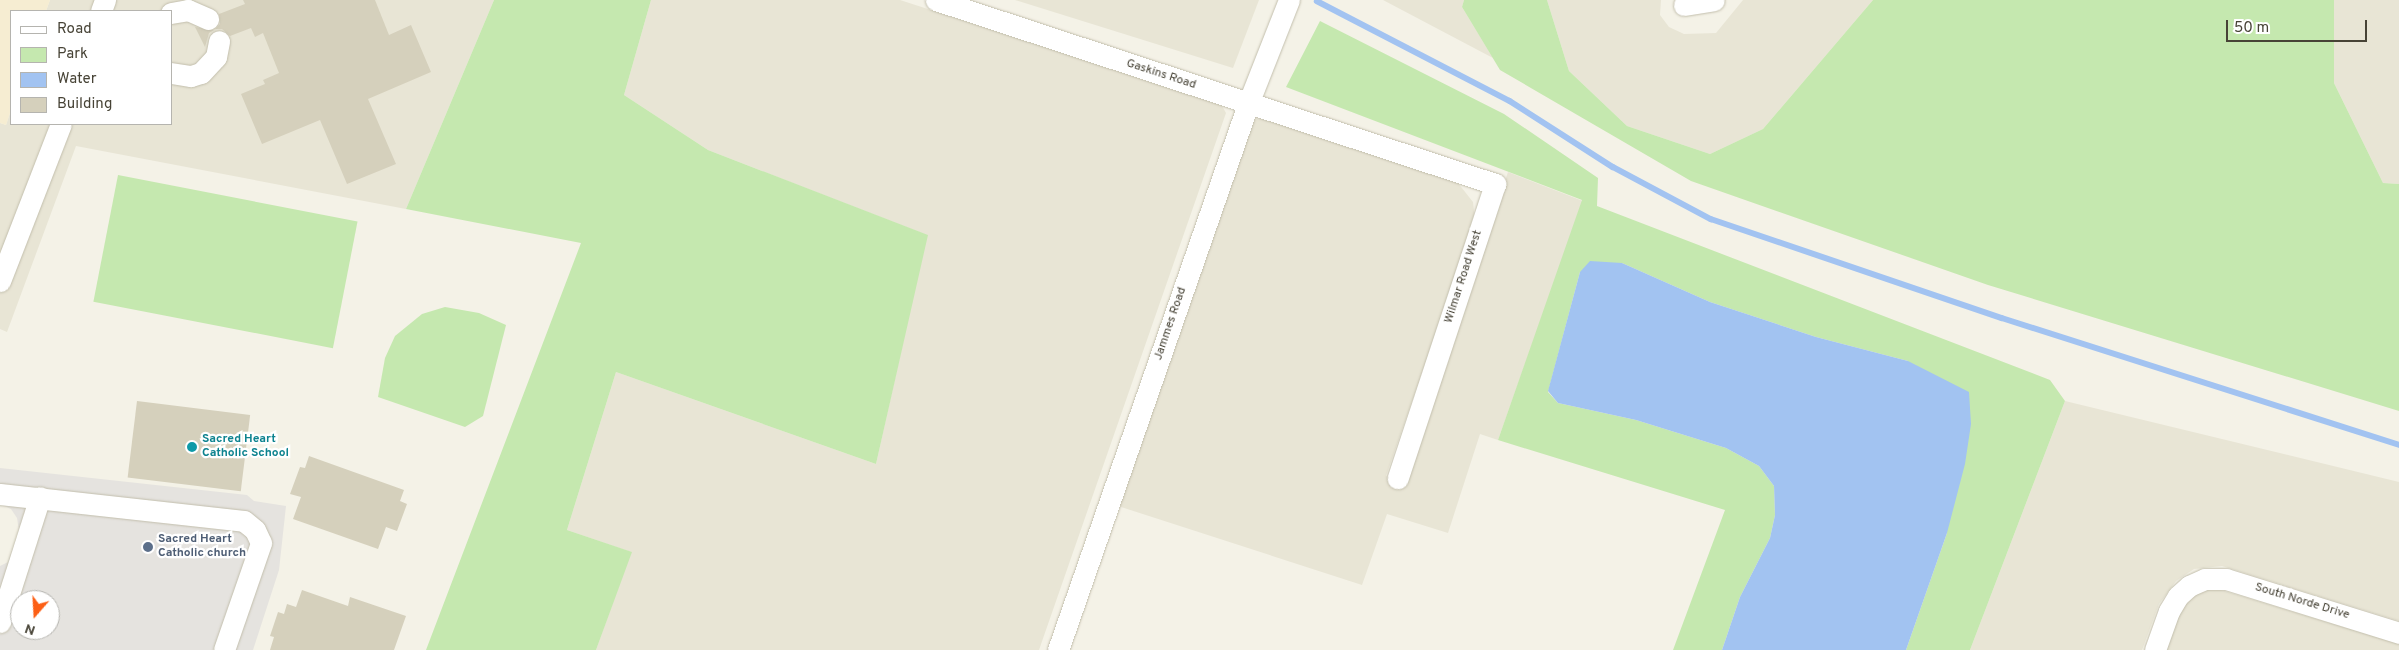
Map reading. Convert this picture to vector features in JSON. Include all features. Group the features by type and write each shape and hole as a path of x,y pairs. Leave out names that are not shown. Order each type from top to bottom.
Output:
{"street":[{"name":"Gaskins Road","path":"936,0 1386,149"},
{"name":"Jammes Road","path":"1058,650 1248,104 1289,0"},
{"path":"1684,5 1714,0"},
{"path":"172,13 188,10 208,19"},
{"path":"172,73 191,76 201,73 216,57 218,41"},
{"path":"0,282 60,125"},
{"name":"Wilmar Road West","path":"1386,149 1495,184 1398,478"},
{"path":"0,494 244,520 255,530 260,543 224,650"},
{"path":"0,622 40,498"},
{"name":"South Norde Drive","path":"2155,650 2169,611 2178,596 2189,586 2205,579 2226,579 2399,633"}],"shaded area":[{"path":"0,0 50,0 46,10 10,10 10,113 6,125 0,123"},
{"path":"50,0 494,0 406,209 76,146 7,332 0,329 0,123 6,125 10,113 10,125 172,125 172,10 46,10"},
{"path":"651,0 900,0 1221,104 1226,113 1039,650 596,650 631,552 567,530 616,372 876,464 927,235 708,150 624,95"},
{"path":"1015,0 1259,0 1233,68"},
{"path":"1383,0 1464,0 1462,7 1493,58"},
{"path":"1547,0 1661,0 1660,15 1669,27 1684,34 1716,33 1743,0 1873,0 1763,129 1710,154 1627,126 1569,71"},
{"path":"2334,0 2399,0 2399,184 2383,183 2334,83"},
{"path":"1267,115 1454,178 1473,202 1475,220 1386,476 1405,484 1508,172 1583,201 1498,440 1480,434 1448,533 1387,514 1362,585 1118,506 1252,121"},
{"path":"2065,401 2399,482 2399,621 2222,566 2194,569 2176,581 2159,604 2142,650 1970,650"},
{"name":"Sacred Heart Catholic church","path":"0,468 247,495 254,501 286,506 279,570 253,650 0,650 0,566 8,562 19,531 17,518 11,509 0,504"},
{"path":"2211,587 2399,644 2399,650 2166,650 2181,610 2192,595"}],"green space":[{"path":"494,0 651,0 624,95 708,150 928,235 876,464 616,372 567,530 632,552 596,650 426,650 581,243 406,209"},
{"path":"1464,0 1547,0 1569,71 1627,126 1710,154 1763,129 1873,0 2334,0 2334,83 2383,183 2399,184 2399,411 1988,285 1691,181 1500,70 1462,7"},
{"path":"1320,21 1504,114 1598,178 1597,206 2050,380 2065,401 1970,650 1906,650 1947,533 1908,361 1816,337 1710,302 1622,263 1580,272 1548,392 1558,403 1636,420 1726,448 1759,466 1774,486 1775,515 1770,538 1740,597 1722,650 1673,650 1725,510 1498,440 1582,200 1286,87"},
{"path":"118,175 358,222 333,348 93,302"},
{"path":"445,307 479,313 506,325 483,416 465,427 378,397 385,358 395,336 422,314"}],"water":[{"path":"1590,261 1622,263 1710,302 1816,337 1908,361 1969,392 1971,424 1965,464 1947,533 1906,650 1722,650 1740,597 1770,538 1775,515 1774,486 1759,466 1726,448 1636,420 1558,403 1548,391 1580,272"}],"building":[{"path":"243,0 375,0 389,35 411,25 431,72 368,99 396,164 347,184 320,120 262,144 241,94 265,84 263,80 279,73 263,33 255,37 251,28 230,36 222,29 215,29 220,24 219,14 245,4"},
{"path":"195,27 214,30 209,33 205,47"},
{"name":"Sacred Heart Catholic School","path":"137,401 250,415 241,491 128,477"},
{"path":"309,456 404,490 400,501 407,504 397,531 386,527 378,549 293,519 301,497 290,494 300,467 305,468"},
{"path":"302,590 348,606 350,597 406,616 394,650 270,650 274,637 270,636 278,612 284,614 287,604 296,607"}],"waterway":[{"path":"1317,1 1510,101 1613,167 1711,219 2002,318 2399,445"}],"place":[{"name":"Sacred Heart Catholic School","path":"192,447"},
{"name":"Sacred Heart Catholic church","path":"148,547"}]}
